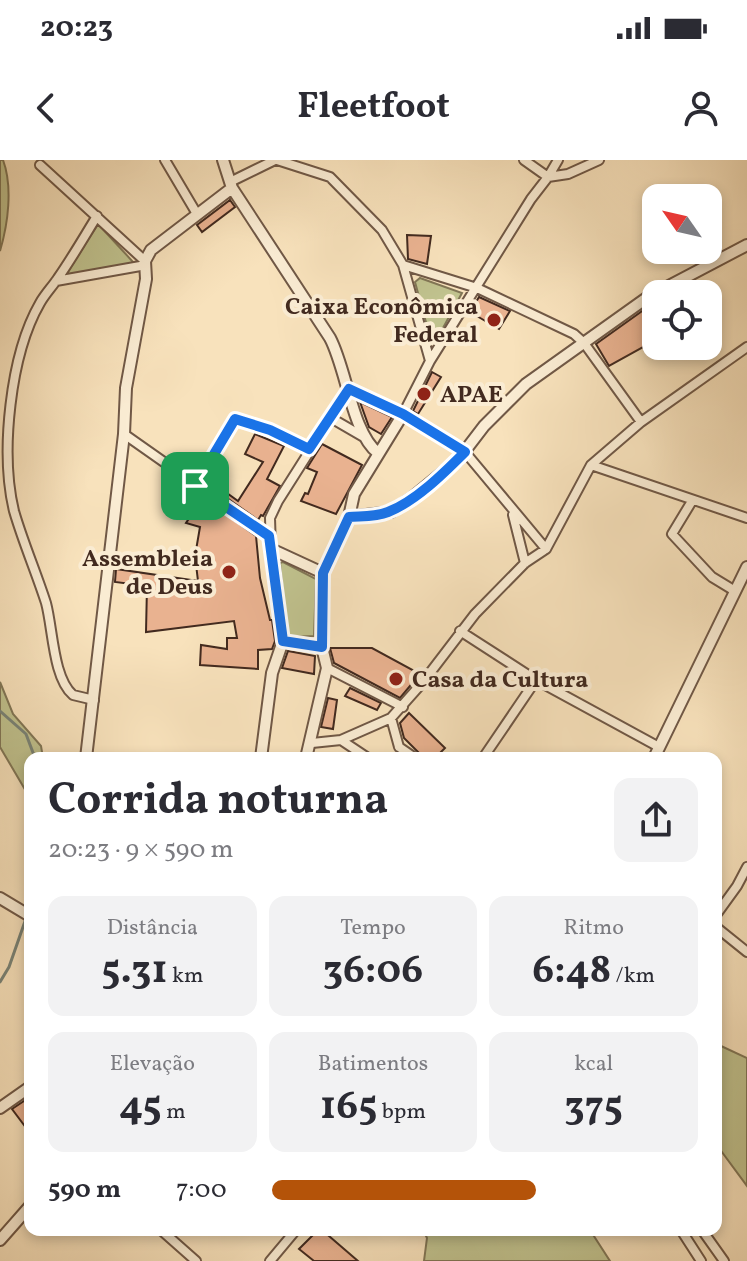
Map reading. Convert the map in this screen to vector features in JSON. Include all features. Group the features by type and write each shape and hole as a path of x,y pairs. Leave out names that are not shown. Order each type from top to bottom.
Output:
{"street":[{"path":"165,160 197,214"},
{"path":"223,160 231,185 330,338 342,365 362,436"},
{"path":"87,752 124,434 126,388 146,279 146,263 159,243 259,163 276,160 319,172 339,184 382,230 403,265 430,361"},
{"path":"524,160 548,177 568,174 599,160"},
{"path":"308,752 327,668 322,647 323,573 349,517 354,494 403,414 430,361 558,160"},
{"path":"40,165 146,263"},
{"path":"94,700 73,695 62,682 46,605 14,511 7,464 7,429 26,336 41,300 97,216"},
{"path":"349,517 391,512 465,452 484,426 517,392 671,283 747,245"},
{"path":"56,281 146,263"},
{"path":"403,265 477,288 574,334 584,343 641,422"},
{"path":"312,743 341,740 391,718 403,707 460,631 525,563 546,549 591,465 641,422 747,347"},
{"path":"349,389 403,414 465,452 511,511 546,549"},
{"path":"262,752 272,673 283,641 269,536 270,518 309,449 349,389"},
{"path":"331,418 362,436 378,453"},
{"path":"195,486 235,419 270,430 309,449"},
{"path":"124,434 269,536"},
{"path":"591,465 747,518"},
{"path":"692,501 672,534 712,577 735,591"},
{"path":"511,511 525,563"},
{"path":"271,549 323,573"},
{"path":"657,752 747,567"},
{"path":"460,631 536,680 659,747"},
{"path":"283,641 322,647"},
{"path":"327,668 403,707"},
{"path":"487,752 536,680"},
{"path":"391,718 399,747 397,752"},
{"path":"341,740 359,752"},
{"path":"399,747 406,752"},
{"path":"722,906 747,867"},
{"path":"0,898 24,912"},
{"path":"722,932 747,952"},
{"path":"0,1108 24,1091"},
{"path":"0,1240 24,1213"},
{"path":"168,1236 196,1261"},
{"path":"270,1261 291,1236"},
{"path":"685,1236 701,1261"},
{"path":"689,1241 697,1236"},
{"path":"706,1236 724,1261"}],"green space":[{"path":"0,160 3,160 6,171 9,194 0,251"},
{"path":"98,224 134,263 66,275"},
{"path":"420,278 462,293 437,339 430,337 415,282"},
{"path":"280,563 316,579 314,636 287,637"},
{"path":"0,682 13,714 41,746 42,752 24,752 24,788 0,747"},
{"path":"722,1046 747,1058 747,1186 722,1152"},
{"path":"594,1236 610,1261 424,1261 427,1238"}],"building":[{"path":"230,200 235,207 202,232 197,225"},
{"path":"407,235 431,236 427,264 408,259"},
{"name":"Caixa Econômica Federal","path":"479,297 510,311 499,329 470,312"},
{"path":"642,311 642,348 609,366 596,344"},
{"name":"APAE","path":"432,372 441,377 418,414 413,411"},
{"path":"360,402 392,417 381,434 369,427"},
{"path":"255,434 284,446 267,479 280,486 258,520 210,486 217,475 225,480 220,488 238,501 263,462 245,454"},
{"path":"322,444 362,465 336,514 301,501 305,493 308,494 317,472 307,468"},
{"path":"203,498 256,536 260,578 275,641 272,649 258,650 258,669 200,665 201,645 227,649 227,638 237,638 234,621 146,632 147,586 115,582 116,569 198,581 195,556 200,527 186,523"},
{"path":"330,648 372,648 420,674 400,698 334,663"},
{"path":"288,651 315,656 314,674 282,668"},
{"path":"350,688 381,703 377,710 345,696"},
{"path":"328,698 337,700 333,729 321,727"},
{"path":"409,713 445,748 441,752 418,752 404,738 400,723"},
{"path":"24,1101 24,1125 12,1109"},
{"path":"312,1236 329,1236 358,1261 314,1261 299,1249"}],"waterway":[{"path":"0,711 26,734 33,752"},
{"path":"0,982 9,967 24,924"}],"place":[{"name":"Caixa Econômica Federal","path":"494,320"},
{"name":"APAE","path":"424,394"},
{"name":"Assembleia de Deus","path":"229,572"},
{"name":"Casa da Cultura","path":"396,679"}],"route":[{"path":"349,389 403,414 465,452 391,512 349,517 323,573 322,647 283,641 269,536 195,486 235,419 270,430 309,449 349,389"}]}
